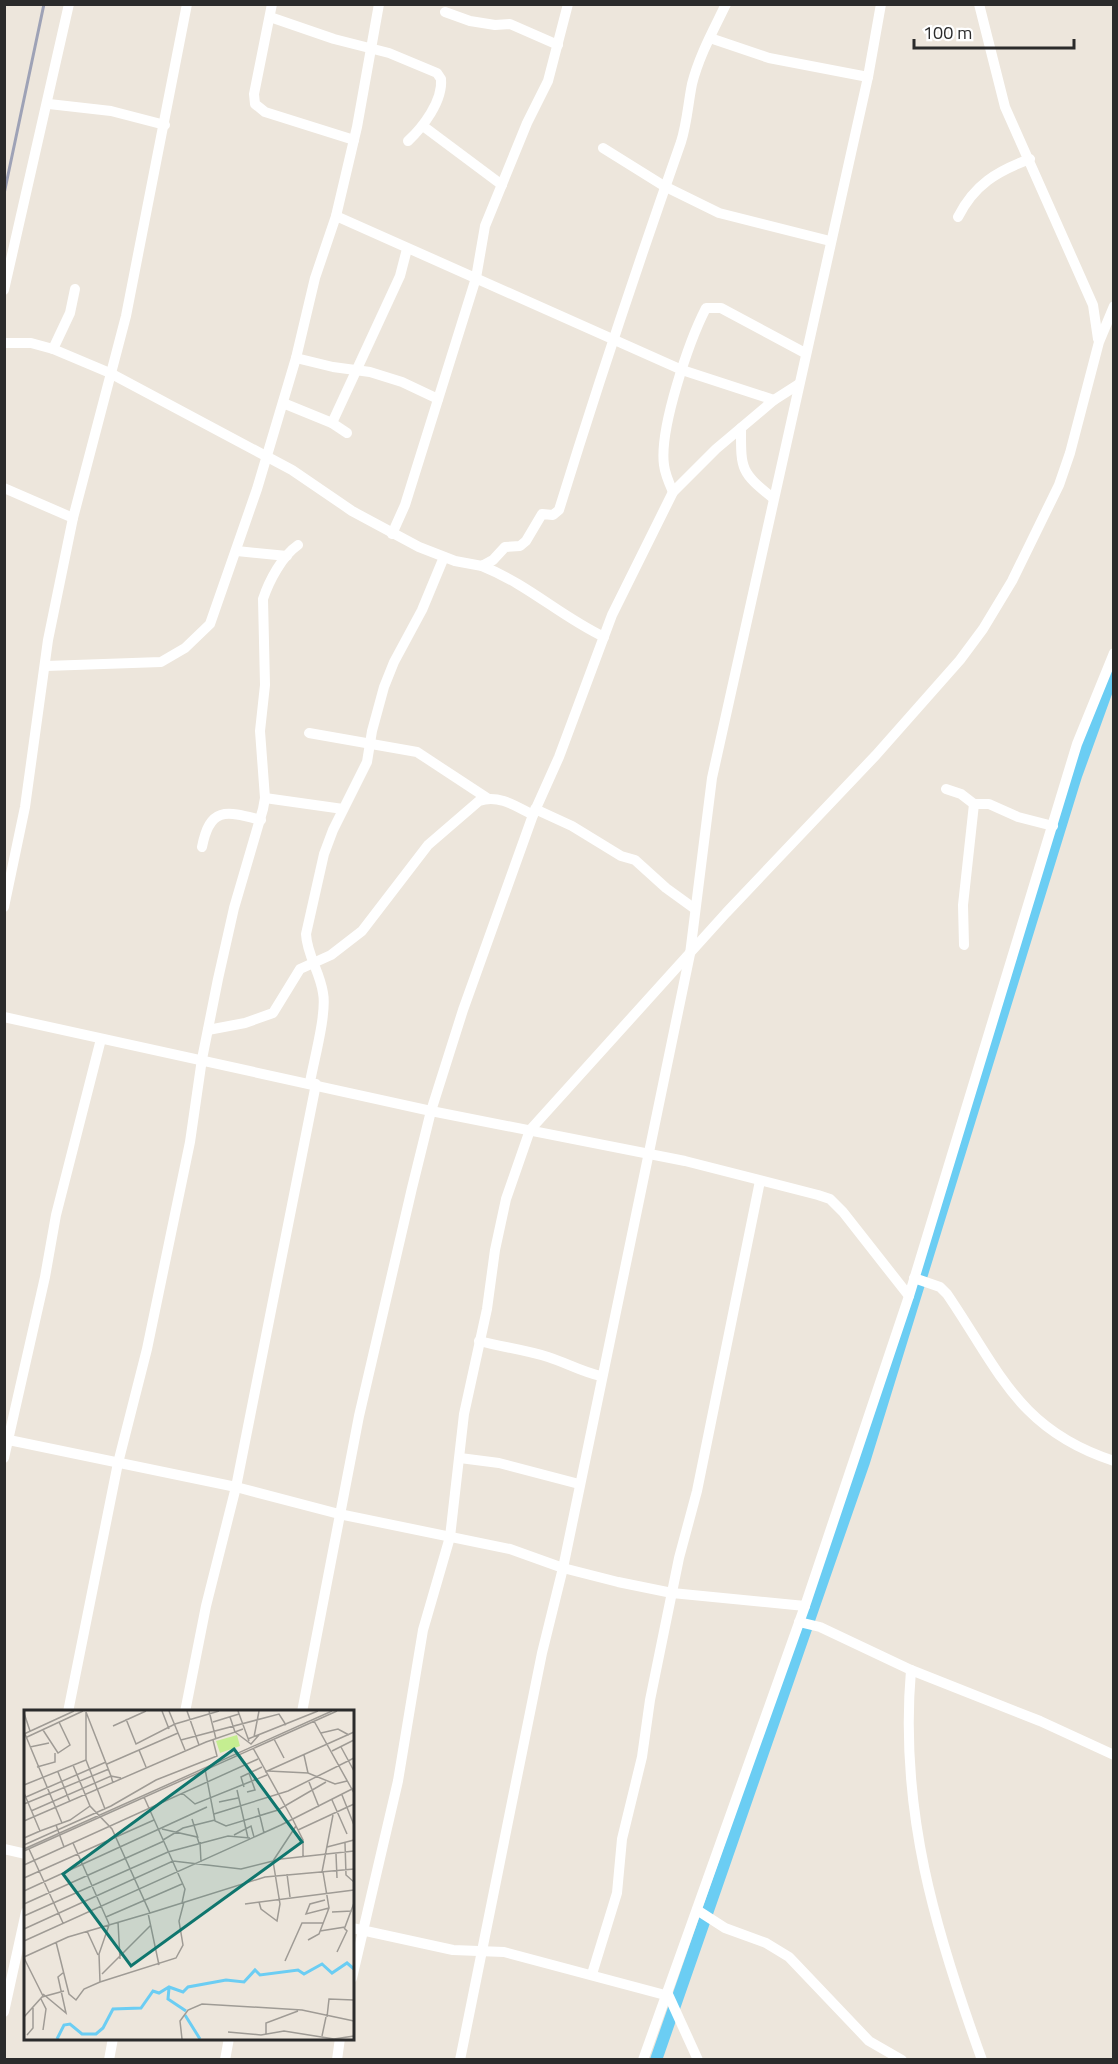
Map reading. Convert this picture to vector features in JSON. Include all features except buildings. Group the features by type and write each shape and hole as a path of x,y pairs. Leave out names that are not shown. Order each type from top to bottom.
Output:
{"street":[{"path":"4,290 49,104 69,4"},
{"path":"4,907 25,807 48,640 73,518 126,316 187,4"},
{"path":"273,4 254,94 255,104 265,112 354,140"},
{"path":"46,666 147,664 170,658 185,648 210,624 237,551 267,457 296,358 315,278 336,216 354,140 379,4"},
{"path":"392,534 405,505 476,278 485,226 527,123 540,101 568,4"},
{"path":"482,566 493,560 505,547 520,546 526,542 542,514 553,515 559,510 573,458 589,418 664,186 687,123 692,85 701,57 726,4"},
{"path":"460,2060 542,1653 563,1568 690,954 712,778 867,77 881,4"},
{"path":"979,4 1005,106 1093,305 1099,342"},
{"path":"445,12 470,21 521,27 558,45"},
{"path":"270,17 334,39 372,47 437,73 441,78 439,93 423,126 408,141"},
{"path":"710,39 791,63 867,77"},
{"path":"49,104 111,111 165,125"},
{"path":"423,126 502,185"},
{"path":"603,148 664,186 719,213 830,242"},
{"path":"958,217 969,197 988,177 1030,159"},
{"path":"336,216 682,370 774,400"},
{"path":"332,423 400,276 408,249"},
{"path":"53,349 70,313 75,289"},
{"path":"673,492 664,466 664,445 682,370 703,313 709,306 721,308 762,327 805,353"},
{"path":"354,1962 358,1929 398,1781 423,1630 450,1537 464,1414 506,1199 530,1130 876,755 960,660 982,629 1012,581 1059,485 1070,453 1099,342 1113,306"},
{"path":"1103,330 1113,336"},
{"path":"4,343 31,343 53,349 110,373 267,457 392,534 444,557 482,566 530,588 559,608 572,621 604,637"},
{"path":"296,358 333,367 356,369 402,382 438,399"},
{"path":"302,1710 359,1416 431,1111 490,928 534,812 559,757 604,637 673,492 741,428 774,400 799,384"},
{"path":"283,403 332,423 347,433"},
{"path":"741,428 741,453 747,477 773,498"},
{"path":"4,488 73,518"},
{"path":"68,1710 118,1463 147,1349 189,1142 202,1059 234,908 261,820 265,798 260,731 265,686 262,599 266,588 287,556 298,545"},
{"path":"237,551 287,556"},
{"path":"185,1710 206,1606 236,1487 313,1083 324,999 306,945 307,922 324,855 343,809 362,772 377,709 394,662 422,610 444,557"},
{"path":"643,2060 805,1606 909,1296 1077,744 1113,653"},
{"path":"309,732 417,752 487,798 513,804 572,826 621,856 635,860 666,888 695,909"},
{"path":"946,789 961,794 974,804 989,804 1018,817 1053,826"},
{"path":"265,798 343,809"},
{"path":"208,1030 235,1025 273,1013 300,969 331,955 362,931 428,845 465,811 487,798"},
{"path":"964,945 963,905 974,804"},
{"path":"202,847 208,828 219,814 228,812 261,820"},
{"path":"4,1017 313,1083 431,1111 648,1154 830,1199 909,1296"},
{"path":"4,1458 6,1440 45,1277 56,1215 101,1039"},
{"path":"592,1974 617,1893 622,1839 642,1757 650,1700 672,1593 697,1491 760,1181"},
{"path":"914,1278 940,1287 947,1294 1005,1386 1041,1422 1072,1446 1113,1461"},
{"path":"479,1341 543,1355 564,1362 581,1372 601,1376"},
{"path":"6,1440 236,1487 339,1514 510,1549 563,1568 672,1593 805,1606"},
{"path":"460,1458 499,1463 579,1484"},
{"path":"799,1622 820,1627 911,1670 1040,1721 1113,1755"},
{"path":"911,1670 907,1716 908,1753 921,1857 941,1940 982,2060"},
{"path":"4,1849 24,1854"},
{"path":"697,1910 725,1928 766,1943 789,1957 869,2041 902,2060"},
{"path":"4,2013 24,1921"},
{"path":"358,1929 434,1947 504,1952 666,1994 698,2060"},
{"path":"109,2060 113,2040"},
{"path":"225,2060 229,2040"},
{"path":"337,2060 340,2040"}],"waterway":[{"path":"656,2060 864,1462 1076,776 1114,671"}],"railway":[{"path":"4,194 44,4"}]}
